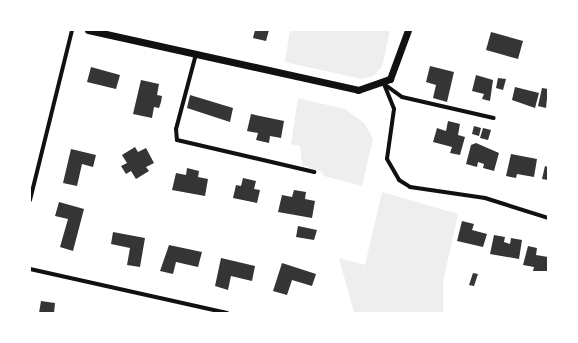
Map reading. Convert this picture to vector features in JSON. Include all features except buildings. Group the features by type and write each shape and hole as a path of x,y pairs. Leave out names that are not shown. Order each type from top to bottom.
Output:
{"street":[{"path":"30,200 72,30"},
{"path":"88,30 348,89 384,84 396,70 408,30"},
{"path":"196,54 176,129 177,140 314,172"},
{"path":"384,84 402,97 494,118"},
{"path":"384,84 394,109 387,159 399,180 410,186 485,198 548,218"},
{"path":"30,269 227,313"}],"shaded area":[{"path":"290,30 390,30 382,67 373,76 362,79 285,62"},
{"path":"298,98 345,109 364,123 373,139 362,186 324,176 322,172 302,165 300,146 291,144"},
{"path":"382,192 458,214 443,282 443,313 354,313 339,258 365,265"}]}
